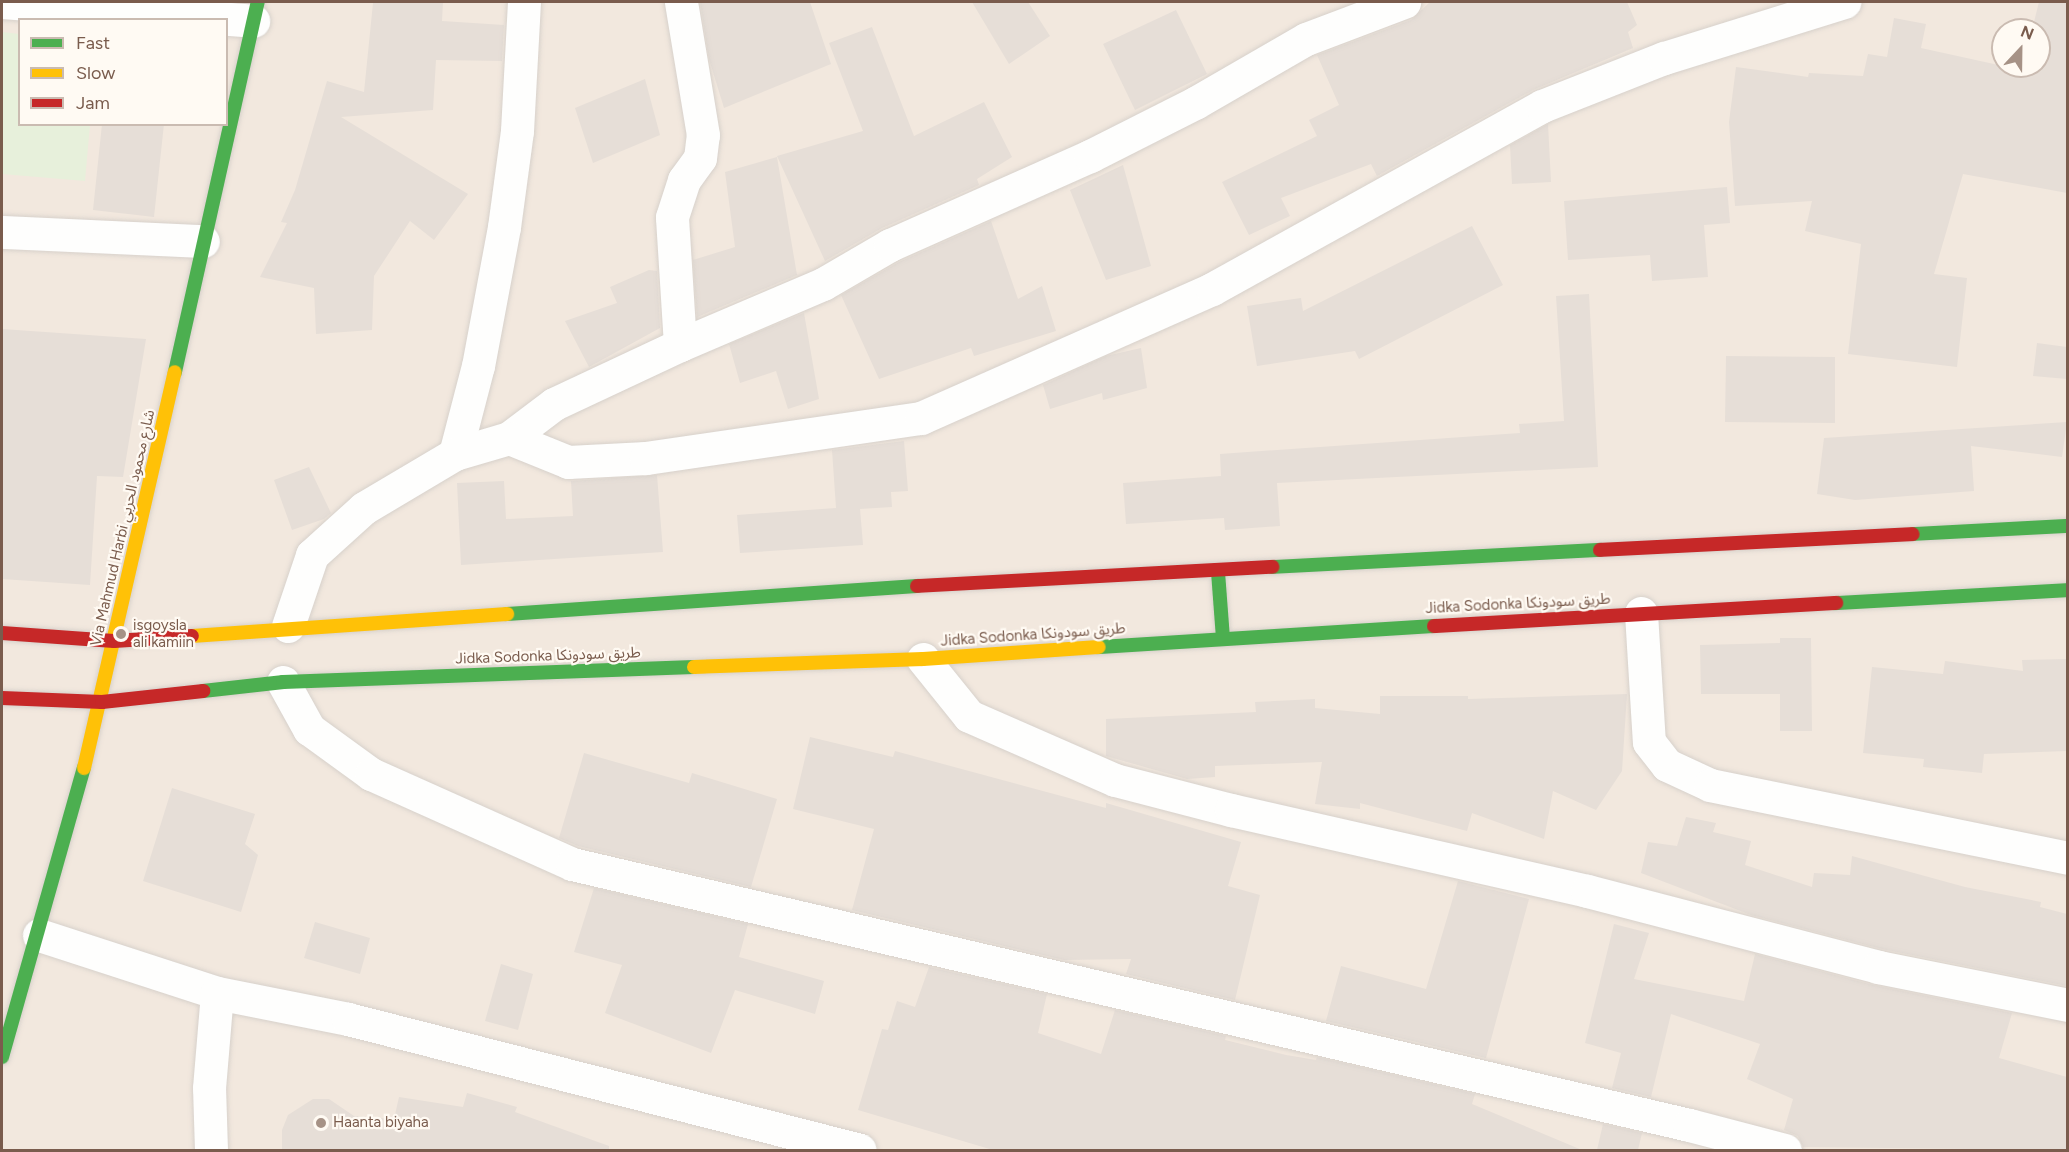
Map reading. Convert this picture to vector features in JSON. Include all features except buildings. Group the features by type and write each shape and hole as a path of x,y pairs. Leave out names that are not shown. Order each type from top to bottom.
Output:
{"main road":[{"name":"Via Mahmud Harbi شارع محمود الحربي","path":"2,1057 39,935 102,702 255,11"},
{"path":"2,633 114,641 288,626 974,582 1218,572 2067,526"},
{"path":"1218,572 1223,638"},
{"name":"Jidka Sodonka طريق سودونكا","path":"2,698 102,702 283,682 923,659 1223,638 2067,590"}],"street":[{"path":"5,2 255,11"},
{"path":"455,454 477,366 504,227 517,131 524,2"},
{"path":"680,345 672,217 684,180 700,158 703,135 681,2"},
{"path":"288,626 312,555 364,508 455,454 509,438 554,404 680,345 823,284 890,245 1090,156 1195,103 1306,39 1404,2"},
{"path":"509,438 568,462 646,458 921,418 1212,289 1542,106 1664,58 1844,2"},
{"path":"2,232 204,241"},
{"path":"1641,613 1648,742 1667,765 1710,785 2067,858"},
{"path":"923,659 969,716 1116,780 1231,810 1587,891 1878,967 2067,1005"},
{"path":"283,682 309,729 371,774 572,864 1689,1125 1785,1150"},
{"path":"39,935 217,993 348,1019 860,1150"},
{"path":"211,1150 209,1088 217,993"}],"shaded area":[{"path":"2,2 2067,2 2067,1150 2,1150"}],"green space":[{"path":"2,32 18,34 18,126 90,126 85,181 2,174"}],"traffic: fast":[{"path":"175,372 258,2"},
{"path":"1913,534 2068,526"},
{"path":"1272,567 1600,550"},
{"path":"1218,572 1223,638"},
{"path":"507,614 917,586"},
{"path":"1836,603 2068,590"},
{"path":"1099,647 1434,626"},
{"path":"203,691 283,682 694,667"},
{"path":"2,1057 84,768"}],"traffic: slow":[{"path":"84,768 175,372"},
{"path":"192,636 507,614"},
{"path":"694,667 923,659 1099,647"}],"traffic: jam":[{"path":"1600,550 1913,534"},
{"path":"917,586 1272,567"},
{"path":"1434,626 1836,603"},
{"path":"2,633 114,641 192,636"},
{"path":"2,698 102,702 203,691"}],"place":[{"name":"isgoysla ali kamiin","path":"121,634"},
{"name":"Haanta biyaha","path":"321,1123"}]}
